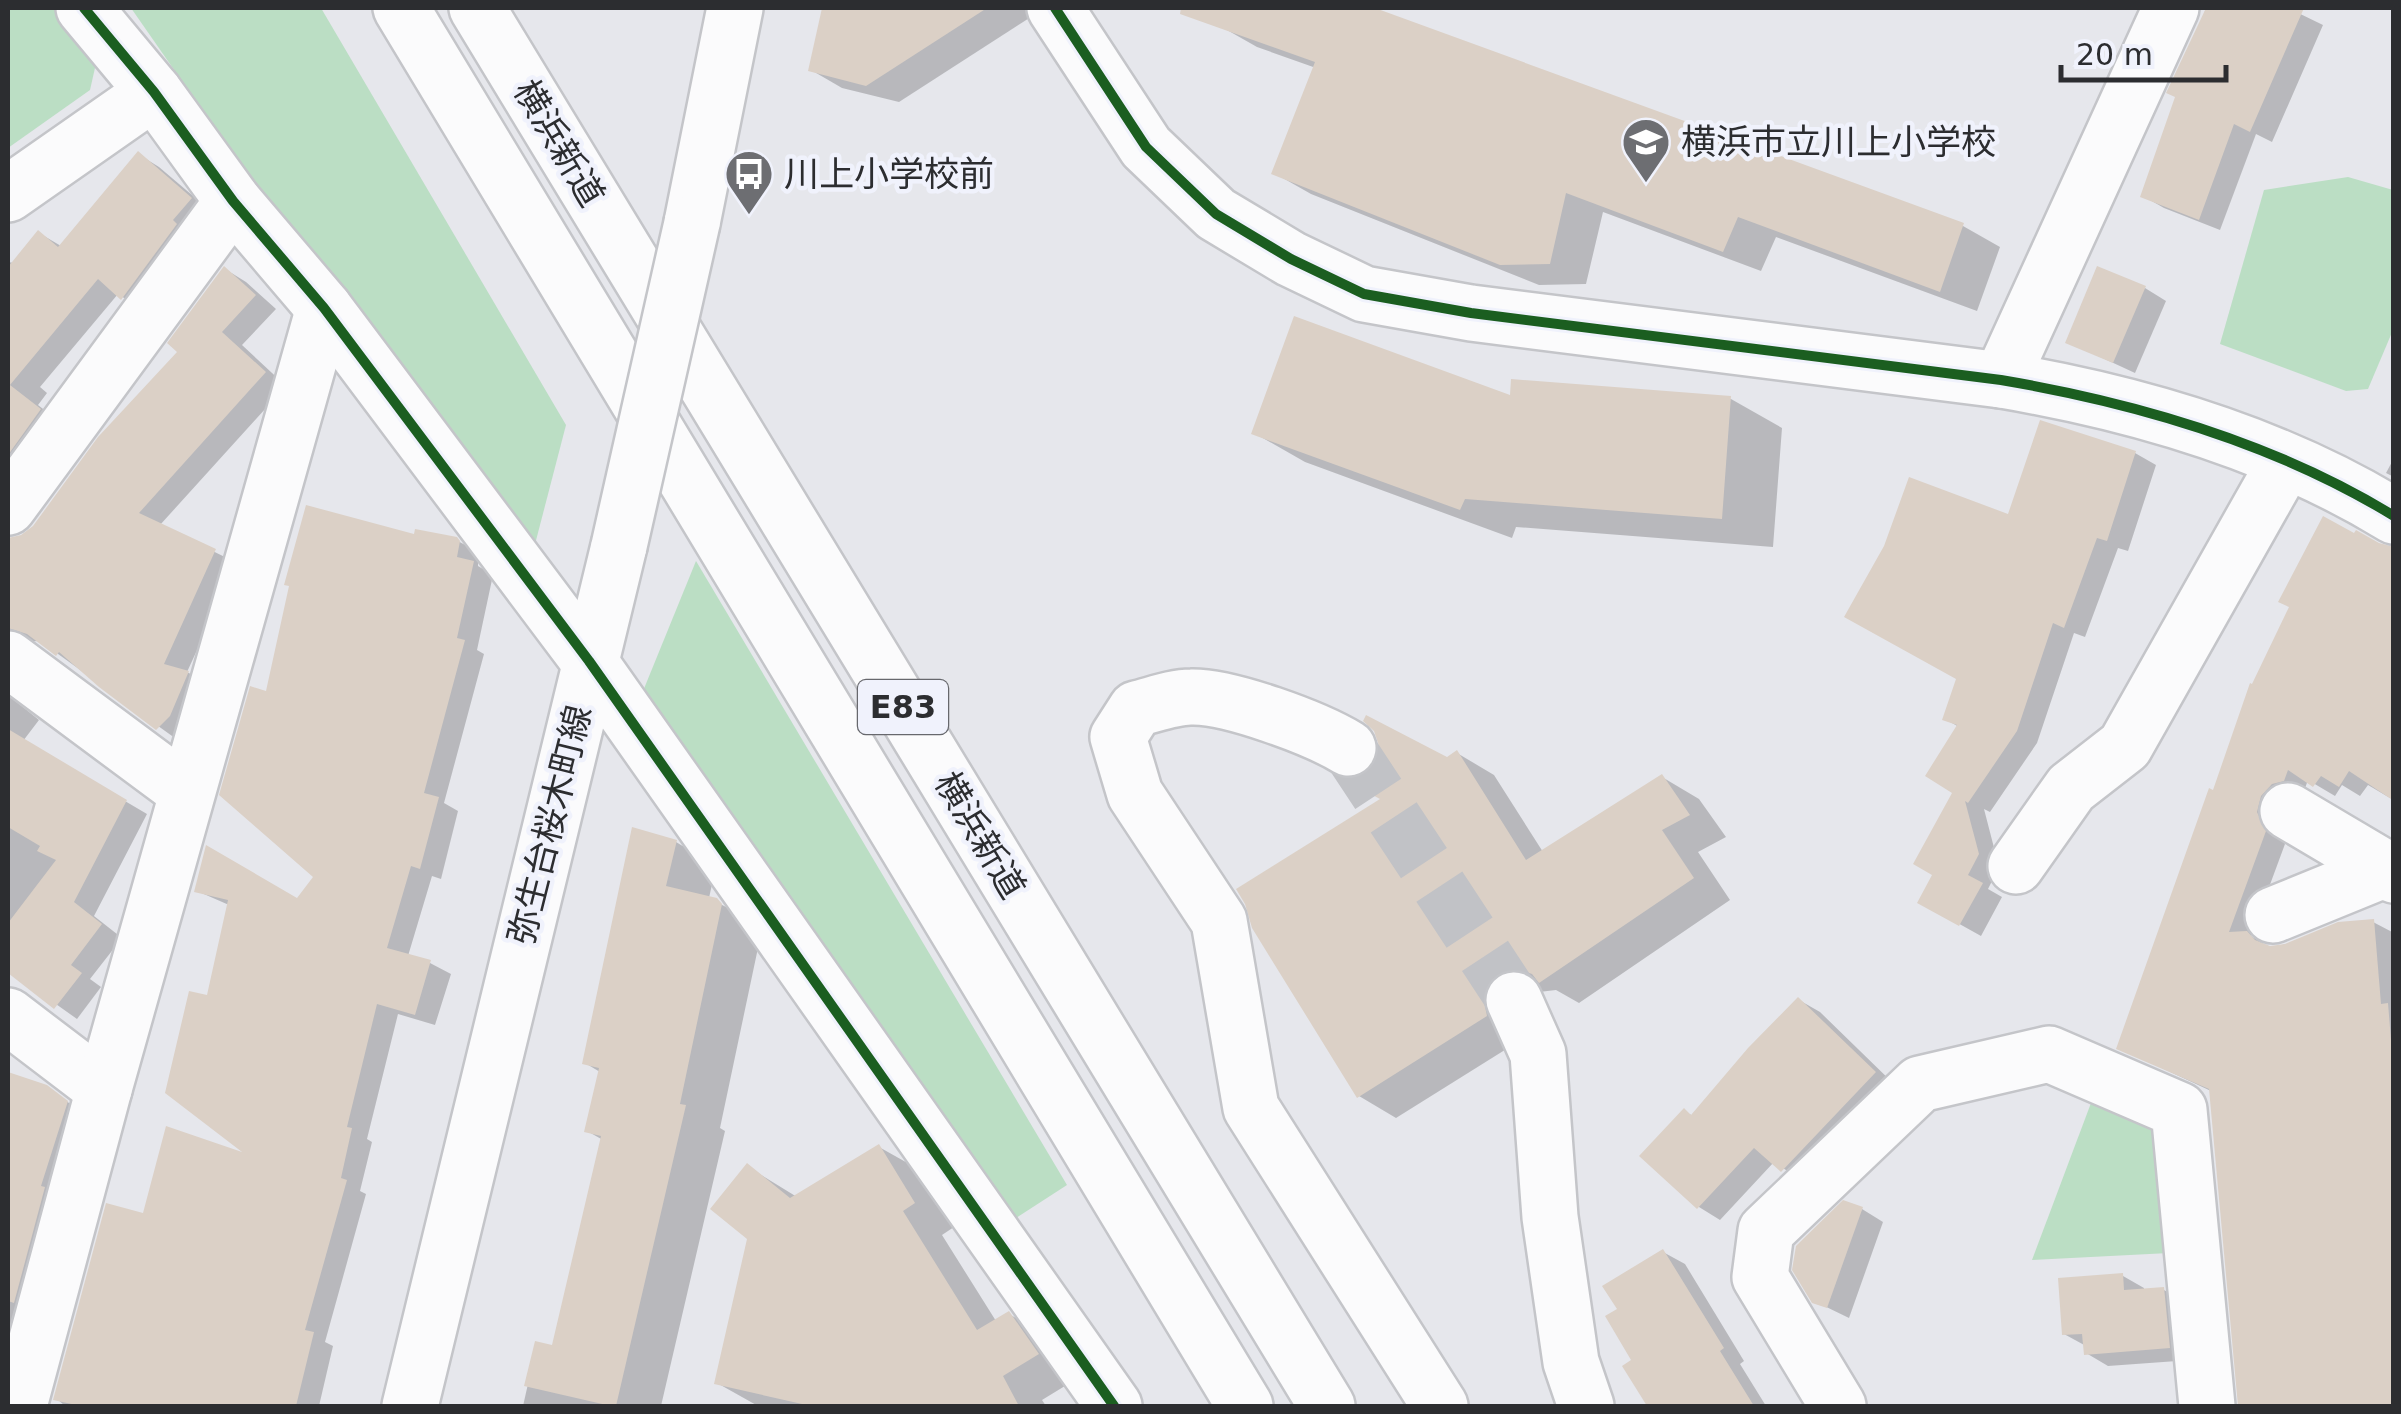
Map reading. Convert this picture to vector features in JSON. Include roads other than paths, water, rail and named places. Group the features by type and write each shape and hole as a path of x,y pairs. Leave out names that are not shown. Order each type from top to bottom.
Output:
{"main road":[{"path":"84,8 154,92 233,202 324,308 589,660 1114,1406"},
{"name":"横浜新道","path":"401,8 1245,1406"},
{"name":"横浜新道","path":"477,8 1327,1406"},
{"name":"弥生台桜木町線","path":"410,1406 618,546 692,222 735,8"},
{"path":"1055,8 1146,148 1216,214 1290,259 1364,294 1470,313 2001,380 2104,400 2286,461 2360,495 2394,516"},
{"path":"2001,380 2171,8"},
{"path":"8,194 154,92"},
{"path":"8,508 233,202"},
{"path":"19,1406 324,308"},
{"path":"2016,866 2071,788 2125,746 2286,461"},
{"path":"8,658 187,792"},
{"path":"1348,748 1326,735 1264,712 1189,697 1136,710 1118,737 1136,794 1219,921 1251,1108 1440,1406"},
{"path":"2288,811 2390,872"},
{"path":"2273,915 2390,872"},
{"path":"1514,1000 1538,1054 1550,1217 1571,1362 1586,1406"},
{"path":"8,1016 104,1089"},
{"path":"1838,1406 1760,1277 1766,1231 1920,1084 2049,1054 2179,1110 2207,1406"}],"tunnel":[{"path":"1348,748 1514,1000"}],"place":[{"name":"横浜市立川上小学校","path":"1646,184"},
{"name":"川上小学校前","path":"749,216"}]}
